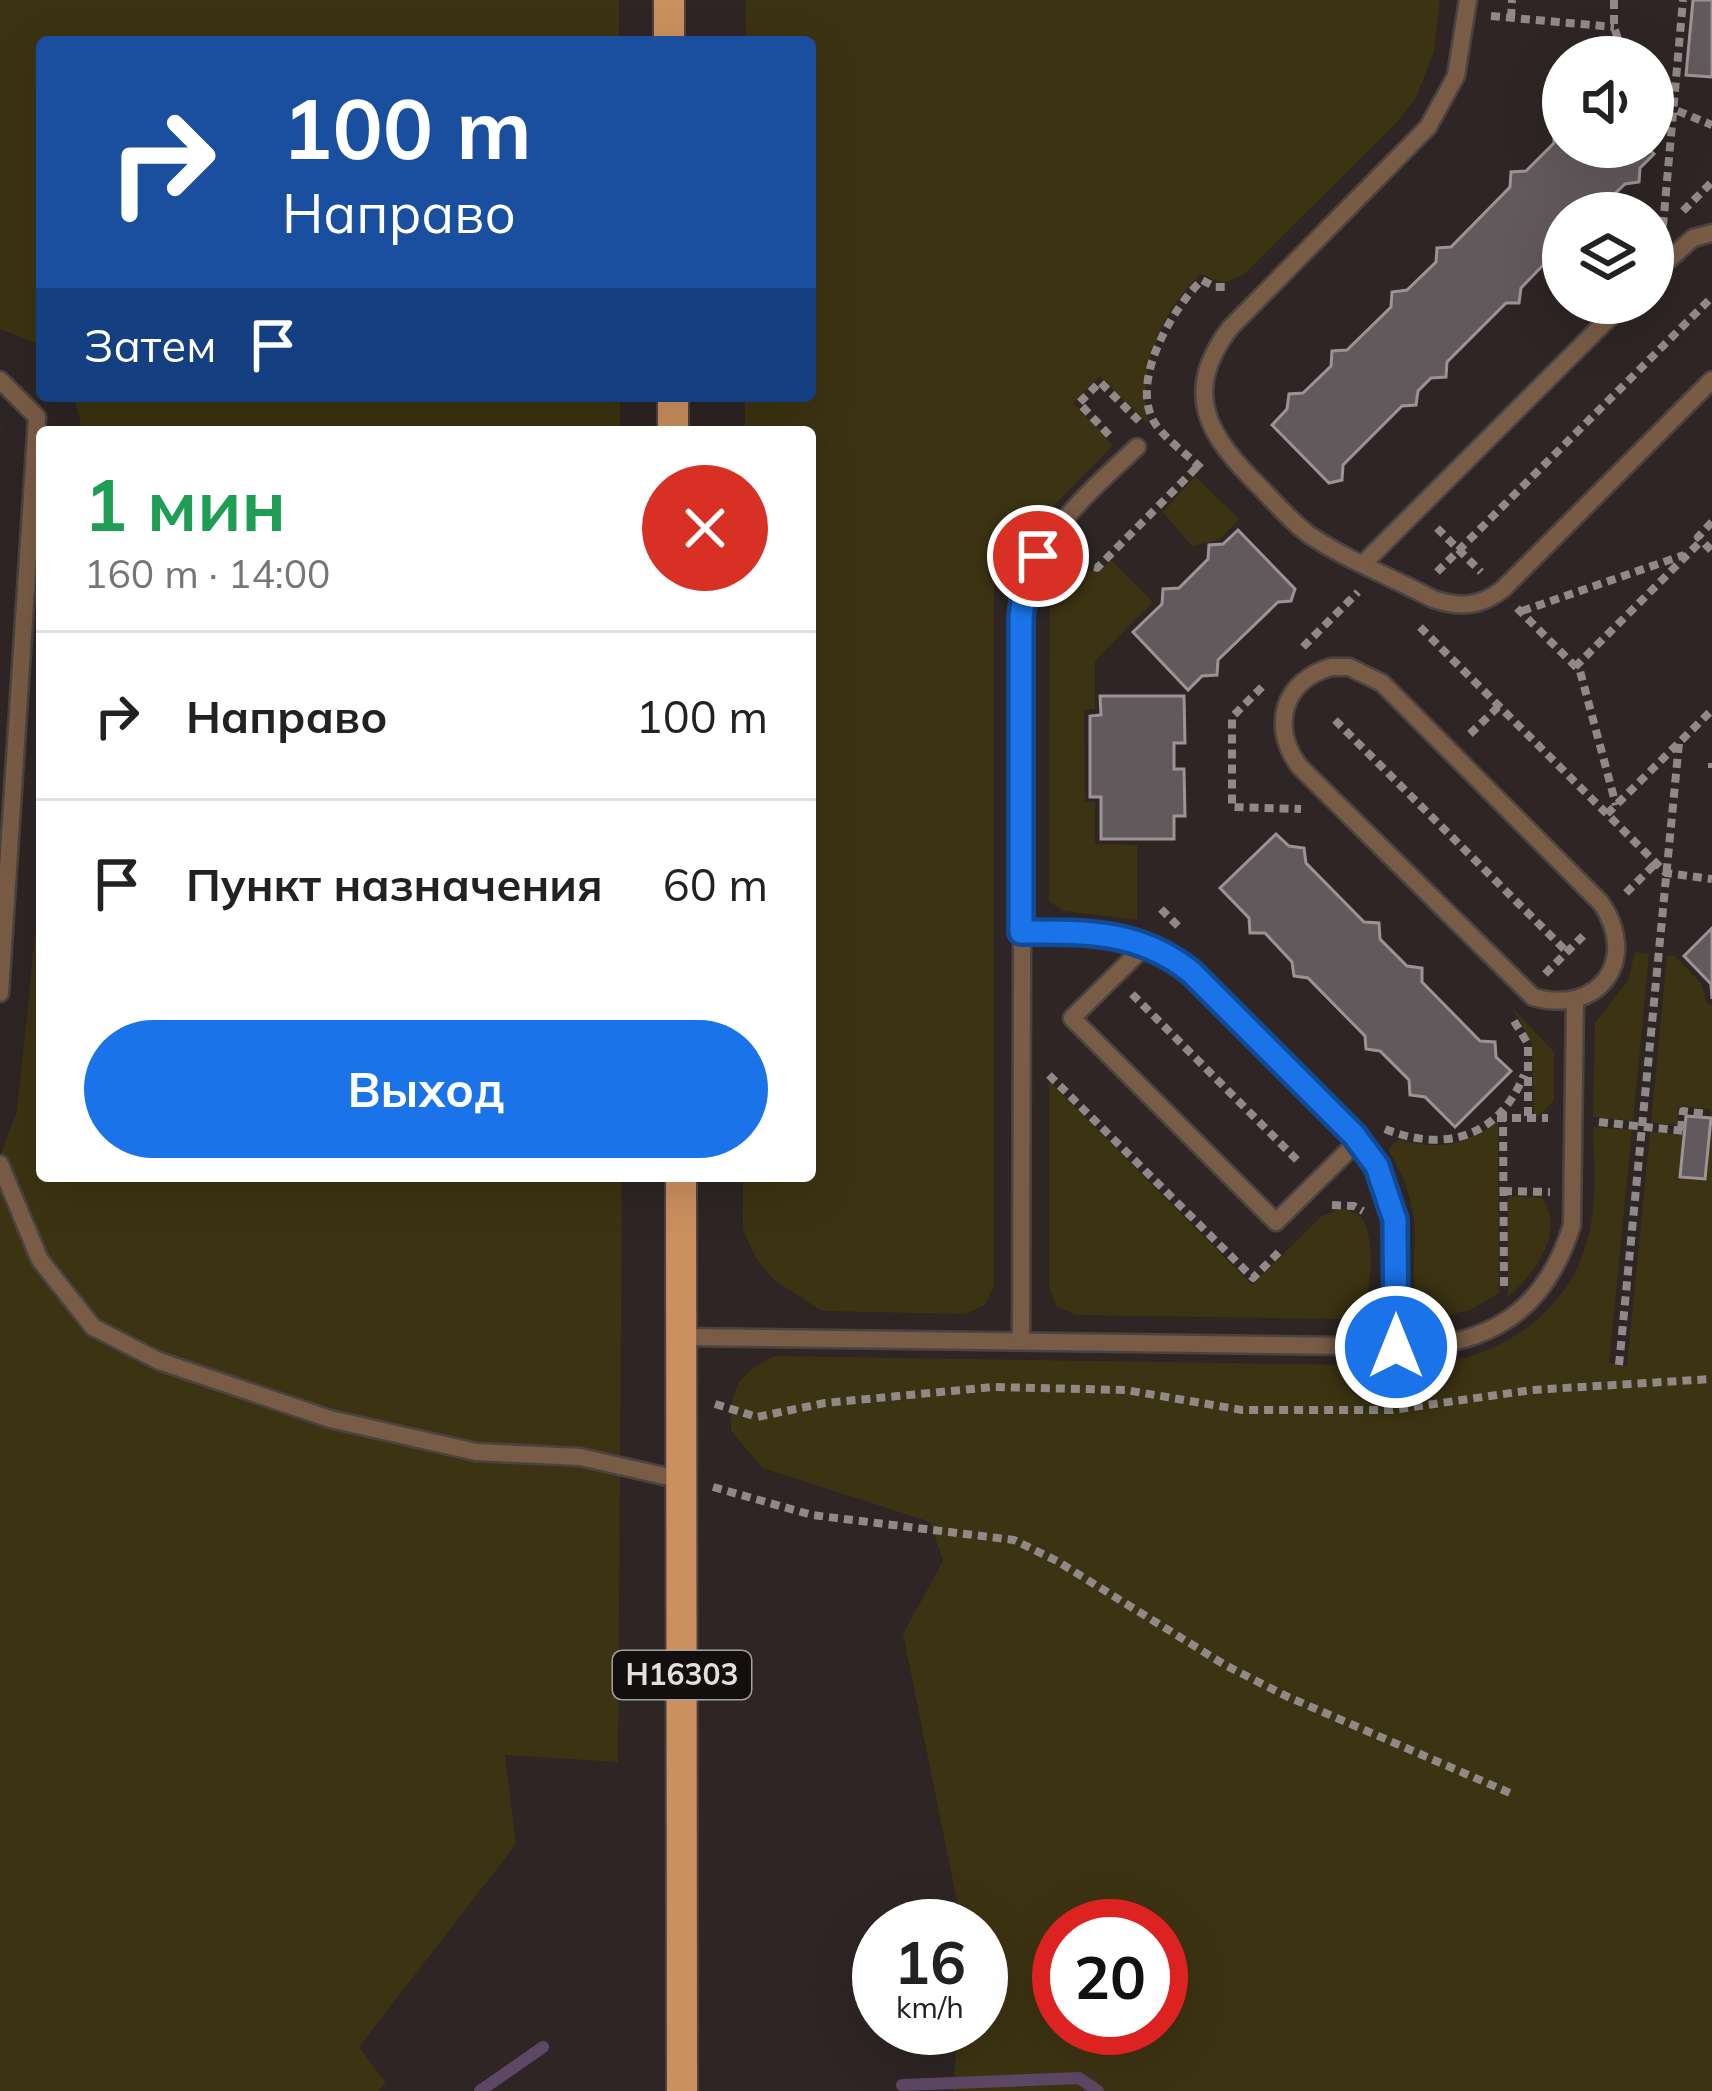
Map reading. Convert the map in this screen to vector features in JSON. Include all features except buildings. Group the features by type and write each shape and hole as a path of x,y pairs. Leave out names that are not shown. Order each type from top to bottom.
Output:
{"main road":[{"path":"669,0 669,36"},
{"name":"Н16303","path":"681,1182 682,2091"}],"lane":[{"path":"1468,0 1461,58 1439,112 1415,142 1230,328 1206,369 1203,393 1215,439 1308,533 1418,591 1453,605 1471,605 1500,591 1712,380"},
{"path":"1674,255 1693,238 1712,233"},
{"path":"1364,564 1603,324"},
{"path":"0,380 38,417 37,426"},
{"path":"0,993 36,447"},
{"path":"1021,1342 1024,593 1052,534 1133,451"},
{"path":"1349,667 1382,683 1611,918 1617,954 1611,971 1601,986 1575,1000 1550,1002 1518,986 1299,766 1282,734 1282,715 1299,683 1314,672 1349,667"},
{"path":"1021,932 1097,932 1147,944 1191,972 1358,1140 1385,1183 1395,1220 1396,1347"},
{"path":"1147,944 1072,1018 1276,1222 1358,1140"},
{"path":"682,1337 1396,1347 1452,1344 1480,1336 1530,1303 1563,1254 1572,1226 1575,1000"},
{"path":"0,1164 40,1261 93,1327 158,1361 371,1429 476,1452 580,1457 682,1480"}],"path":[{"path":"1488,28 1491,0"},
{"path":"1511,18 1512,0"},
{"path":"1614,0 1617,36"},
{"path":"1674,98 1683,0"},
{"path":"1490,16 1614,27"},
{"path":"1674,109 1712,125"},
{"path":"1397,612 1712,297"},
{"path":"1133,451 1078,404 1100,382 1149,431"},
{"path":"1152,419 1213,480"},
{"path":"1059,573 1074,565 1097,568 1199,466"},
{"path":"1418,509 1576,667 1616,805"},
{"path":"1712,522 1698,537 1712,551"},
{"path":"1576,667 1702,541"},
{"path":"1521,612 1689,553"},
{"path":"1351,588 1413,620 1666,873 1712,878"},
{"path":"1450,753 1498,706"},
{"path":"1607,814 1712,710"},
{"path":"1232,717 1232,807 1294,807"},
{"path":"1335,720 1567,952"},
{"path":"1618,1365 1679,743"},
{"path":"1161,909 1195,943"},
{"path":"1114,976 1318,1181"},
{"path":"1505,1004 1528,1045 1528,1118"},
{"path":"1375,1121 1408,1138 1433,1142 1458,1138 1501,1115 1517,1094 1528,1062"},
{"path":"1044,1092 1044,1070 1252,1278 1286,1245"},
{"path":"1501,1115 1683,1131 1683,1111 1707,1114"},
{"path":"1501,1115 1504,1295"},
{"path":"1503,1191 1576,1192"},
{"path":"1319,1212 1342,1203 1364,1213 1371,1223"},
{"path":"682,1377 709,1402 757,1418 825,1403 993,1388 1126,1390 1242,1410 1392,1410 1532,1390 1712,1379"},
{"path":"682,1480 812,1515 1014,1540 1226,1666 1510,1793"}],"shaded area":[{"path":"0,0 619,0 619,36 36,36 36,343 0,329"},
{"path":"746,0 1440,0 1434,51 1416,98 1243,275 1223,283 1201,274 1186,290 1155,342 1147,381 1148,424 1100,376 1073,403 1113,445 1037,523 1015,562 994,562 994,1286 985,1305 965,1314 822,1311 774,1280 755,1257 743,1229 743,1182 816,1182 816,426 745,426 745,402 816,402 816,36 746,36"},
{"path":"76,402 620,402 620,426 82,426"},
{"path":"1195,476 1239,519 1219,540 1192,546 1163,512"},
{"path":"1111,560 1153,602 1095,661 1095,709 1084,710 1085,802 1095,802 1095,844 1137,845 1137,920 1063,911 1049,901 1050,609 1062,576 1081,568 1098,573"},
{"path":"36,927 36,1182 622,1182 618,1762 505,1755 516,1844 359,2047 386,2083 379,2091 0,2091 0,1157 17,1110"},
{"path":"1635,952 1649,954 1633,1121 1593,1117 1595,1023 1628,980"},
{"path":"1667,956 1675,956 1702,984 1707,1004 1712,1005 1712,2091 953,2091 956,2055 1008,2055 1008,1899 957,1899 903,1634 943,1561 930,1522 763,1468 731,1431 738,1384 775,1356 1423,1366 1480,1353 1530,1326 1551,1307 1581,1258 1594,1204 1593,1127 1632,1130 1609,1363 1627,1366 1650,1132 1684,1135 1680,1176 1705,1178 1711,1109 1679,1106 1677,1125 1651,1123"},
{"path":"1511,1006 1554,1052 1554,1100 1534,1120 1532,1043"},
{"path":"1049,1081 1252,1285 1322,1216 1342,1208 1361,1216 1371,1263 1360,1311 1340,1319 1076,1315 1057,1307 1049,1287"},
{"path":"1498,1121 1499,1293 1470,1310 1433,1319 1418,1298 1413,1211 1388,1150 1399,1139 1425,1145 1463,1140"},
{"path":"1508,1196 1542,1198 1551,1224 1537,1264 1508,1297"}],"waterway":[{"path":"480,2091 543,2047"},
{"path":"902,2085 1079,2078 1098,2091"}],"route":[{"path":"1038,556 1024,593 1021,618 1021,932 1114,934 1163,952 1191,972 1366,1148 1385,1183 1395,1220 1396,1347"}]}
